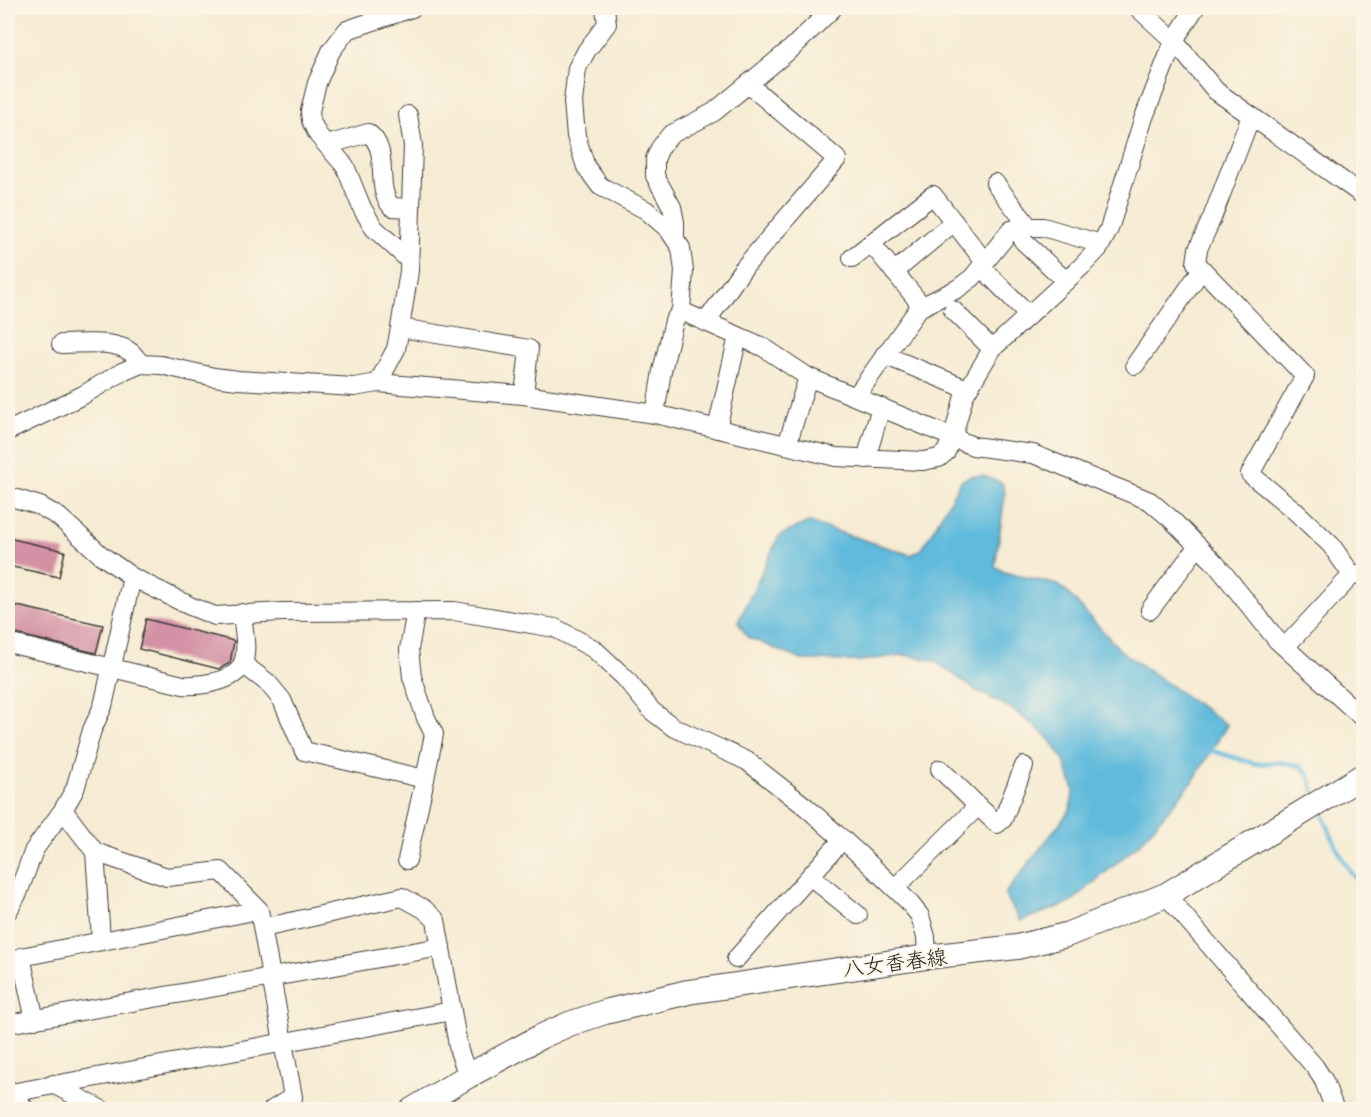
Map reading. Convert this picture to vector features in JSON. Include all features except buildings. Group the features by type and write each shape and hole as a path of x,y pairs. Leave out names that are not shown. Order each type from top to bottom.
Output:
{"main road":[{"name":"八女香春線","path":"412,1110 468,1076 569,1024 645,1002 688,992 927,957 1017,947 1066,935 1166,895 1364,775"}],"street":[{"path":"409,260 374,228 362,208 345,166 318,135 311,121 310,111 317,83 331,51 347,30 412,8"},
{"path":"605,8 607,24 586,50 578,68 573,102 576,136 586,167 600,186 641,208 668,229 681,248 684,271 681,311 674,321 655,414"},
{"path":"675,239 672,207 655,176 655,159 660,148 670,135 714,112 792,48 833,8"},
{"path":"1138,8 1174,41 1216,91 1364,196"},
{"path":"8,431 141,364 161,365 214,378 238,380 354,387 378,383 524,395 655,414 836,457 923,461 939,458 946,452 968,389 992,349 1066,281 1101,244 1109,230 1144,117 1174,41 1195,8"},
{"path":"706,322 742,270 837,159 748,84"},
{"path":"378,383 396,349 409,260 413,145 408,115"},
{"path":"1251,116 1198,249 1197,263 1305,376 1250,474 1294,510 1358,574 1285,646"},
{"path":"327,145 368,133 374,137 382,159 382,188 387,202 392,207 410,208"},
{"path":"641,208 658,182"},
{"path":"995,183 1026,234 1066,281"},
{"path":"852,258 933,195 986,268 1029,315"},
{"path":"894,272 954,222"},
{"path":"856,396 922,306 957,289 986,268 1011,230 1026,234 1043,227 1101,244"},
{"path":"871,243 922,306"},
{"path":"1136,365 1202,269"},
{"path":"953,310 992,349"},
{"path":"681,311 763,346 808,377 973,446 1033,454 1150,501 1216,564 1285,646 1364,719"},
{"path":"400,328 529,349 524,395"},
{"path":"717,429 738,336"},
{"path":"61,344 107,344 132,353 141,364"},
{"path":"884,356 968,389"},
{"path":"787,445 808,377"},
{"path":"866,459 881,407"},
{"path":"8,496 40,506 59,517 101,555 132,577 215,616 333,610 454,611 555,628 594,649 625,678 652,711 673,727 747,761 843,839 895,888 920,916 926,937 927,957"},
{"path":"1150,610 1198,546"},
{"path":"8,911 18,893 34,850 63,810 80,777 92,730 103,706 132,577"},
{"path":"407,860 434,734 412,677 410,649 416,611"},
{"path":"8,643 183,686 200,686 235,674 243,664 245,652 242,613"},
{"path":"243,664 268,683 282,700 304,751 425,779"},
{"path":"940,769 998,824 1004,819 1024,766"},
{"path":"895,888 978,806"},
{"path":"63,810 95,852 167,877 221,871 261,919 293,1097 272,1110"},
{"path":"736,959 843,839"},
{"path":"95,852 100,940"},
{"path":"810,876 858,915"},
{"path":"1166,895 1315,1066 1324,1081 1335,1110"},
{"path":"35,1020 21,957 100,940 261,919 402,897 424,909 436,920 459,1051 468,1076"},
{"path":"8,1024 441,947"},
{"path":"9,1091 452,1011"},
{"path":"53,1084 102,1110"},
{"path":"9,1091 26,1110"}],"water":[{"path":"970,476 984,476 1002,483 1005,494 995,566 1004,572 1058,585 1121,651 1227,725 1193,781 1141,842 1070,903 1020,921 1005,894 1070,810 1074,790 1063,758 1046,735 1009,707 977,691 933,660 904,655 859,661 802,660 747,637 738,622 779,536 808,522 911,555 922,549 961,481"}],"waterway":[{"path":"1206,749 1256,764 1278,762 1300,766 1308,774 1316,797"},
{"path":"1321,810 1344,861 1364,888"}]}
